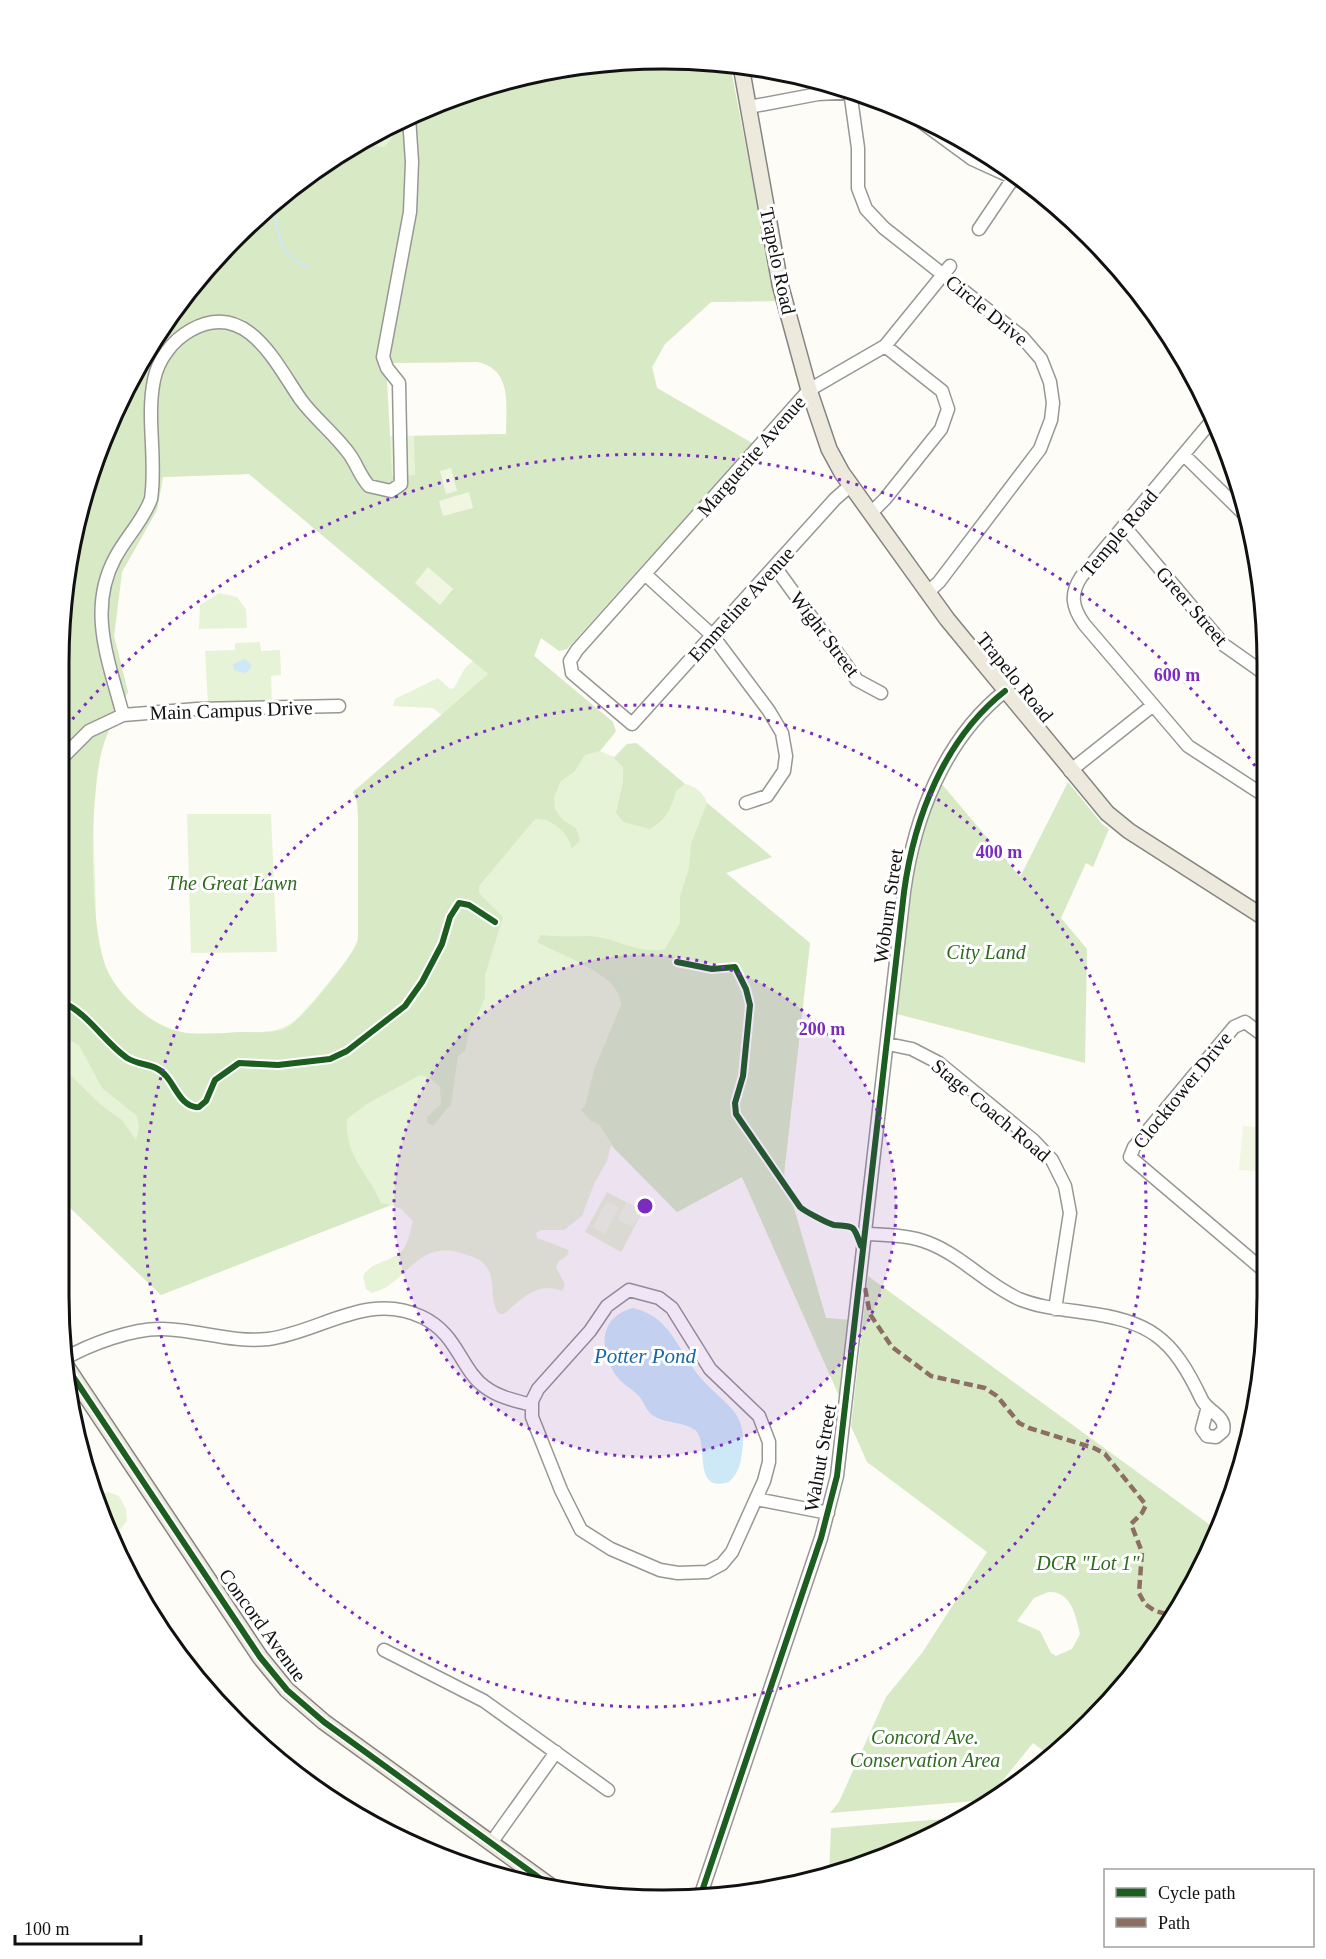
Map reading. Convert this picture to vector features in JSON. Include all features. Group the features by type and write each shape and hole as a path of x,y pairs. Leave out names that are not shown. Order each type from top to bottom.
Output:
{"main road":[{"name":"Trapelo Road","path":"743,74 780,284 809,390 829,449 851,485 928,592 1005,691 1071,771 1118,823 1257,913"},
{"name":"Concord Avenue","path":"74,1377 260,1657 287,1690 340,1734 538,1877"}],"street":[{"path":"749,107 830,93"},
{"name":"Circle Drive","path":"852,100 858,148 857,177 860,199 873,218 947,270 1033,348 1047,372 1053,403 1051,420 1040,449 939,582 928,592"},
{"path":"69,751 89,731 123,715 102,639 101,596 115,557 146,511 151,499 154,380 165,354 173,344 194,328 208,324 232,325 247,330 261,340 310,411 349,454 369,486 391,491 401,484 399,383 387,368 383,357 410,212 412,170 409,126"},
{"path":"954,145 972,159 985,164"},
{"path":"979,229 1011,182"},
{"name":"Marguerite Avenue","path":"632,724 577,678 569,667 577,650 809,390 885,346 947,270"},
{"path":"871,513 885,500 941,429 947,418 948,409 942,391 885,346"},
{"name":"Temple Road","path":"1208,426 1075,586 1073,605 1084,624 1188,746 1257,791"},
{"path":"1184,455 1236,506"},
{"name":"Emmeline Avenue","path":"632,724 835,499 851,485"},
{"name":"Greer Street","path":"1124,526 1224,645 1257,668"},
{"name":"Wight Street","path":"775,567 857,680 881,693"},
{"path":"646,575 713,636 769,711 785,743 784,771 776,786 759,801 746,803"},
{"name":"Woburn Street","path":"891,1010 907,873 923,813 939,774 956,746 987,707 1005,691"},
{"name":"Main Campus Drive","path":"123,715 197,709 339,706"},
{"path":"1071,771 1152,706"},
{"name":"Walnut Street","path":"703,1889 828,1513 841,1455 891,1010"},
{"name":"Clocktower Drive","path":"1257,1031 1245,1022 1234,1027 1134,1147 1130,1157 1257,1265"},
{"name":"Stage Coach Road","path":"888,1044 912,1049 939,1063 1033,1140 1052,1160 1065,1186 1070,1214 1055,1309"},
{"path":"866,1233 927,1242 955,1257 1004,1291 1029,1303 1113,1317 1154,1334 1188,1369 1207,1410"},
{"path":"629,1290 659,1298 672,1308 710,1369 759,1416 769,1442 769,1462 756,1499 732,1552 722,1564 707,1572 678,1573 636,1560 611,1549 581,1530 561,1490 536,1429 532,1417 532,1405 538,1389 619,1296 629,1290"},
{"path":"72,1357 111,1339 161,1329 238,1340 269,1339 379,1307 401,1310 423,1317 442,1331 484,1387 504,1397 532,1405"},
{"path":"756,1499 828,1513"},
{"path":"384,1650 484,1701 608,1790"},
{"path":"491,1843 556,1752"}],"green space":[{"path":"624,70 702,70 732,73 776,301 711,302 665,344 652,367 657,388 752,443 567,649 559,651 541,637 534,656 613,722 615,733 600,751 614,757 627,744 638,744 685,784 699,790 707,803 772,857 726,873 810,943 784,1174 826,1318 849,1320 841,1400 742,1177 677,1212 611,1145 607,1161 594,1184 582,1216 564,1230 541,1230 536,1233 537,1238 569,1250 567,1256 559,1261 556,1267 565,1285 562,1291 545,1288 537,1290 524,1297 504,1314 499,1314 496,1308 491,1277 484,1263 461,1253 433,1252 384,1288 372,1293 366,1289 363,1276 367,1271 400,1253 410,1234 413,1221 401,1209 391,1205 161,1295 69,1207 70,624 80,547 89,509 114,436 130,400 169,333 192,301 243,243 301,192 333,169 400,130 472,101 547,80","holes":["478,362 489,366 497,373 505,391 506,434 390,436 386,363","249,474 473,661 465,668 454,688 450,689 438,678 395,699 393,706 433,708 442,715 353,792 358,805 360,927 358,936 352,952 341,967 300,1015 291,1023 272,1031 187,1033 153,1020 128,1000 109,974 99,945 93,820 95,783 109,728 128,692 114,636 122,572 157,510 163,477"]},
{"path":"624,70 702,70 732,73 776,301 711,302 665,344 652,367 657,388 752,443 567,649 559,651 541,638 534,656 613,722 616,731 600,751 585,755 574,772 561,781 554,797 555,810 564,821 576,828 580,840 572,849 563,832 547,821 535,819 479,886 479,893 503,917 485,975 485,998 469,1033 465,1051 458,1056 451,1104 433,1126 427,1122 427,1117 441,1104 440,1087 430,1078 420,1075 367,1104 347,1119 347,1132 353,1154 381,1203 391,1205 161,1295 69,1207 69,1074 101,1105 122,1120 136,1140 139,1129 137,1116 102,1088 79,1045 69,1040 69,663 70,624 80,547 101,472 130,400 169,333 192,301 216,271 271,216 333,169 374,145 384,147 392,138 392,135 400,130 436,114 509,89 547,80","holes":["478,362 489,366 497,373 505,391 506,434 414,436 415,475 392,476 386,363","249,474 488,674 353,792 357,800 358,818 358,941 346,961 314,1002 293,1023 275,1031 186,1033 175,1031 153,1020 125,997 111,978 103,959 98,932 93,866 95,799 102,750 128,692 114,636 122,572 157,510 163,477"]},
{"path":"451,468 457,491 446,494 440,471"},
{"path":"469,492 473,508 443,516 439,501"},
{"path":"428,567 453,589 440,605 415,583"},
{"path":"219,593 237,597 246,609 247,628 199,629 200,605"},
{"path":"260,642 261,651 280,650 281,675 271,676 272,702 208,704 205,651 235,650 235,643"},
{"path":"636,743 685,784 676,791 664,817 650,829 623,822 616,813 623,782 623,767 614,758 627,744"},
{"name":"City Land","path":"1068,782 1102,824 1109,829 1093,867 1086,863 1061,918 1087,949 1085,1063 897,1014 906,925 915,868 930,812 941,783 1020,877"},
{"path":"707,803 772,857 726,873 810,943 784,1174 826,1318 849,1320 841,1400 742,1177 677,1212 614,1148 600,1125 591,1121 581,1110 585,1106 594,1070 621,1005 619,994 601,975 537,942 541,935 588,936 608,939 645,950 665,949 680,923 680,896 689,868 691,844"},
{"name":"The Great Lawn","path":"187,814 271,814 277,952 191,953"},
{"path":"1243,1126 1257,1127 1257,1171 1239,1170"},
{"path":"607,1192 643,1211 621,1252 585,1232"},
{"path":"607,1201 619,1207 605,1234 593,1227"},
{"path":"626,1203 642,1211 633,1227 617,1219"},
{"name":"DCR \"Lot 1\"","path":"868,1276 1211,1526 1196,1559 1157,1626 1110,1688 1044,1752 1033,1743 998,1786 975,1801 830,1813 839,1802 886,1697 922,1653 987,1552 867,1462 851,1426","holes":["1048,1592 1062,1595 1071,1606 1080,1634 1072,1649 1056,1656 1051,1653 1040,1631 1017,1621 1034,1598"]},
{"path":"108,1492 119,1496 126,1509 127,1521 118,1532 114,1523 103,1494"},
{"name":"Concord Ave. Conservation Area","path":"944,1819 890,1845 829,1866 831,1828"}],"water":[{"path":"245,659 251,664 250,670 244,673 234,670 233,664"},
{"name":"Potter Pond","path":"633,1308 646,1312 665,1326 699,1376 738,1417 743,1438 742,1456 737,1472 729,1482 717,1484 710,1481 705,1474 699,1436 695,1430 652,1415 639,1396 618,1378 612,1368 605,1347 607,1328 613,1319"}],"waterway":[{"path":"275,215 283,247 292,259 308,267"}],"marked path":[{"path":"865,1288 870,1314 892,1347 931,1376 985,1388 997,1396 1019,1423 1094,1448 1105,1454 1146,1505 1142,1513 1131,1524 1142,1552 1139,1593 1145,1604 1155,1611 1165,1613"}],"cycle path":[{"path":"703,1889 821,1538 837,1476 904,892 915,836 935,782 949,756 965,732 1005,691"},
{"path":"69,1006 80,1013 118,1051 138,1063 158,1069 167,1077 184,1101 193,1107 199,1107 206,1101 215,1080 239,1063 278,1065 330,1059 347,1051 405,1006 422,982 442,944 450,917 459,903 469,905 495,922"},
{"path":"677,962 712,969 735,967 746,989 750,1005 743,1076 735,1103 736,1114 800,1207 831,1224 852,1228 861,1246"},
{"path":"75,1379 260,1657 287,1690 324,1722 538,1877"}]}
